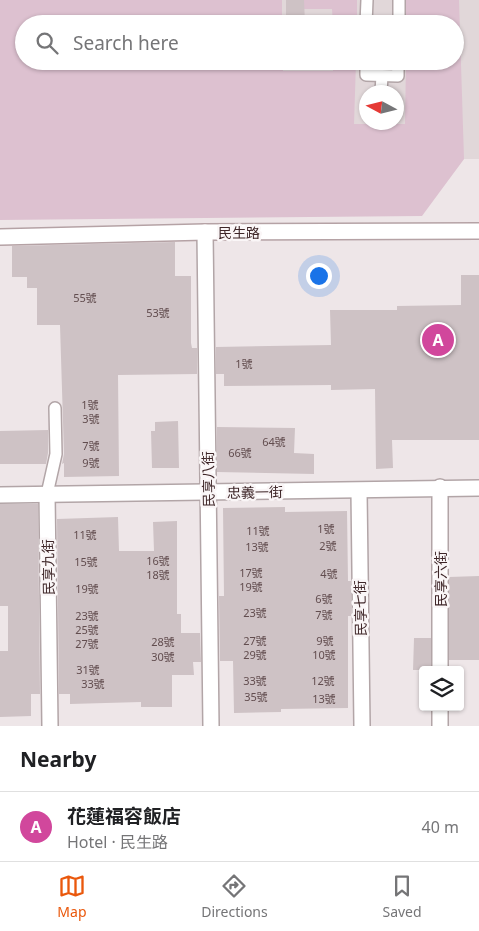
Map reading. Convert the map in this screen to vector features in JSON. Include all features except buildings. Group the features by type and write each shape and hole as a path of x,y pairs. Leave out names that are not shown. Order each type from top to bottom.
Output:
{"street":[{"name":"民生路","path":"0,237 205,232 479,230"},
{"name":"民享八街","path":"205,232 211,726"},
{"name":"忠義一街","path":"0,495 359,491 440,487 479,488"},
{"name":"民享六街","path":"440,487 440,666"},
{"name":"民享七街","path":"359,491 362,726"},
{"name":"民享九街","path":"47,494 50,726"},
{"path":"440,711 440,726"}],"lane":[{"path":"366,0 366,15"},
{"path":"399,0 399,15"},
{"path":"366,70 366,75 382,76 398,76 398,70"},
{"path":"382,76 382,85"},
{"name":"民享九街","path":"47,494 56,454 55,408"}],"shaded area":[{"path":"0,0 282,0 282,15 15,15 15,70 356,70 354,124 359,124 359,130 404,130 406,70 461,70 464,159 422,216 0,220"},
{"path":"272,0 479,0 479,159 464,159 435,197 274,160 273,70 464,70 464,15 272,15"},
{"path":"301,0 357,0 357,15 332,15 332,9 301,9"},
{"path":"406,0 459,0 459,15 406,15"}],"place":[{"name":"花蓮福容飯店","path":"438,340"}]}
